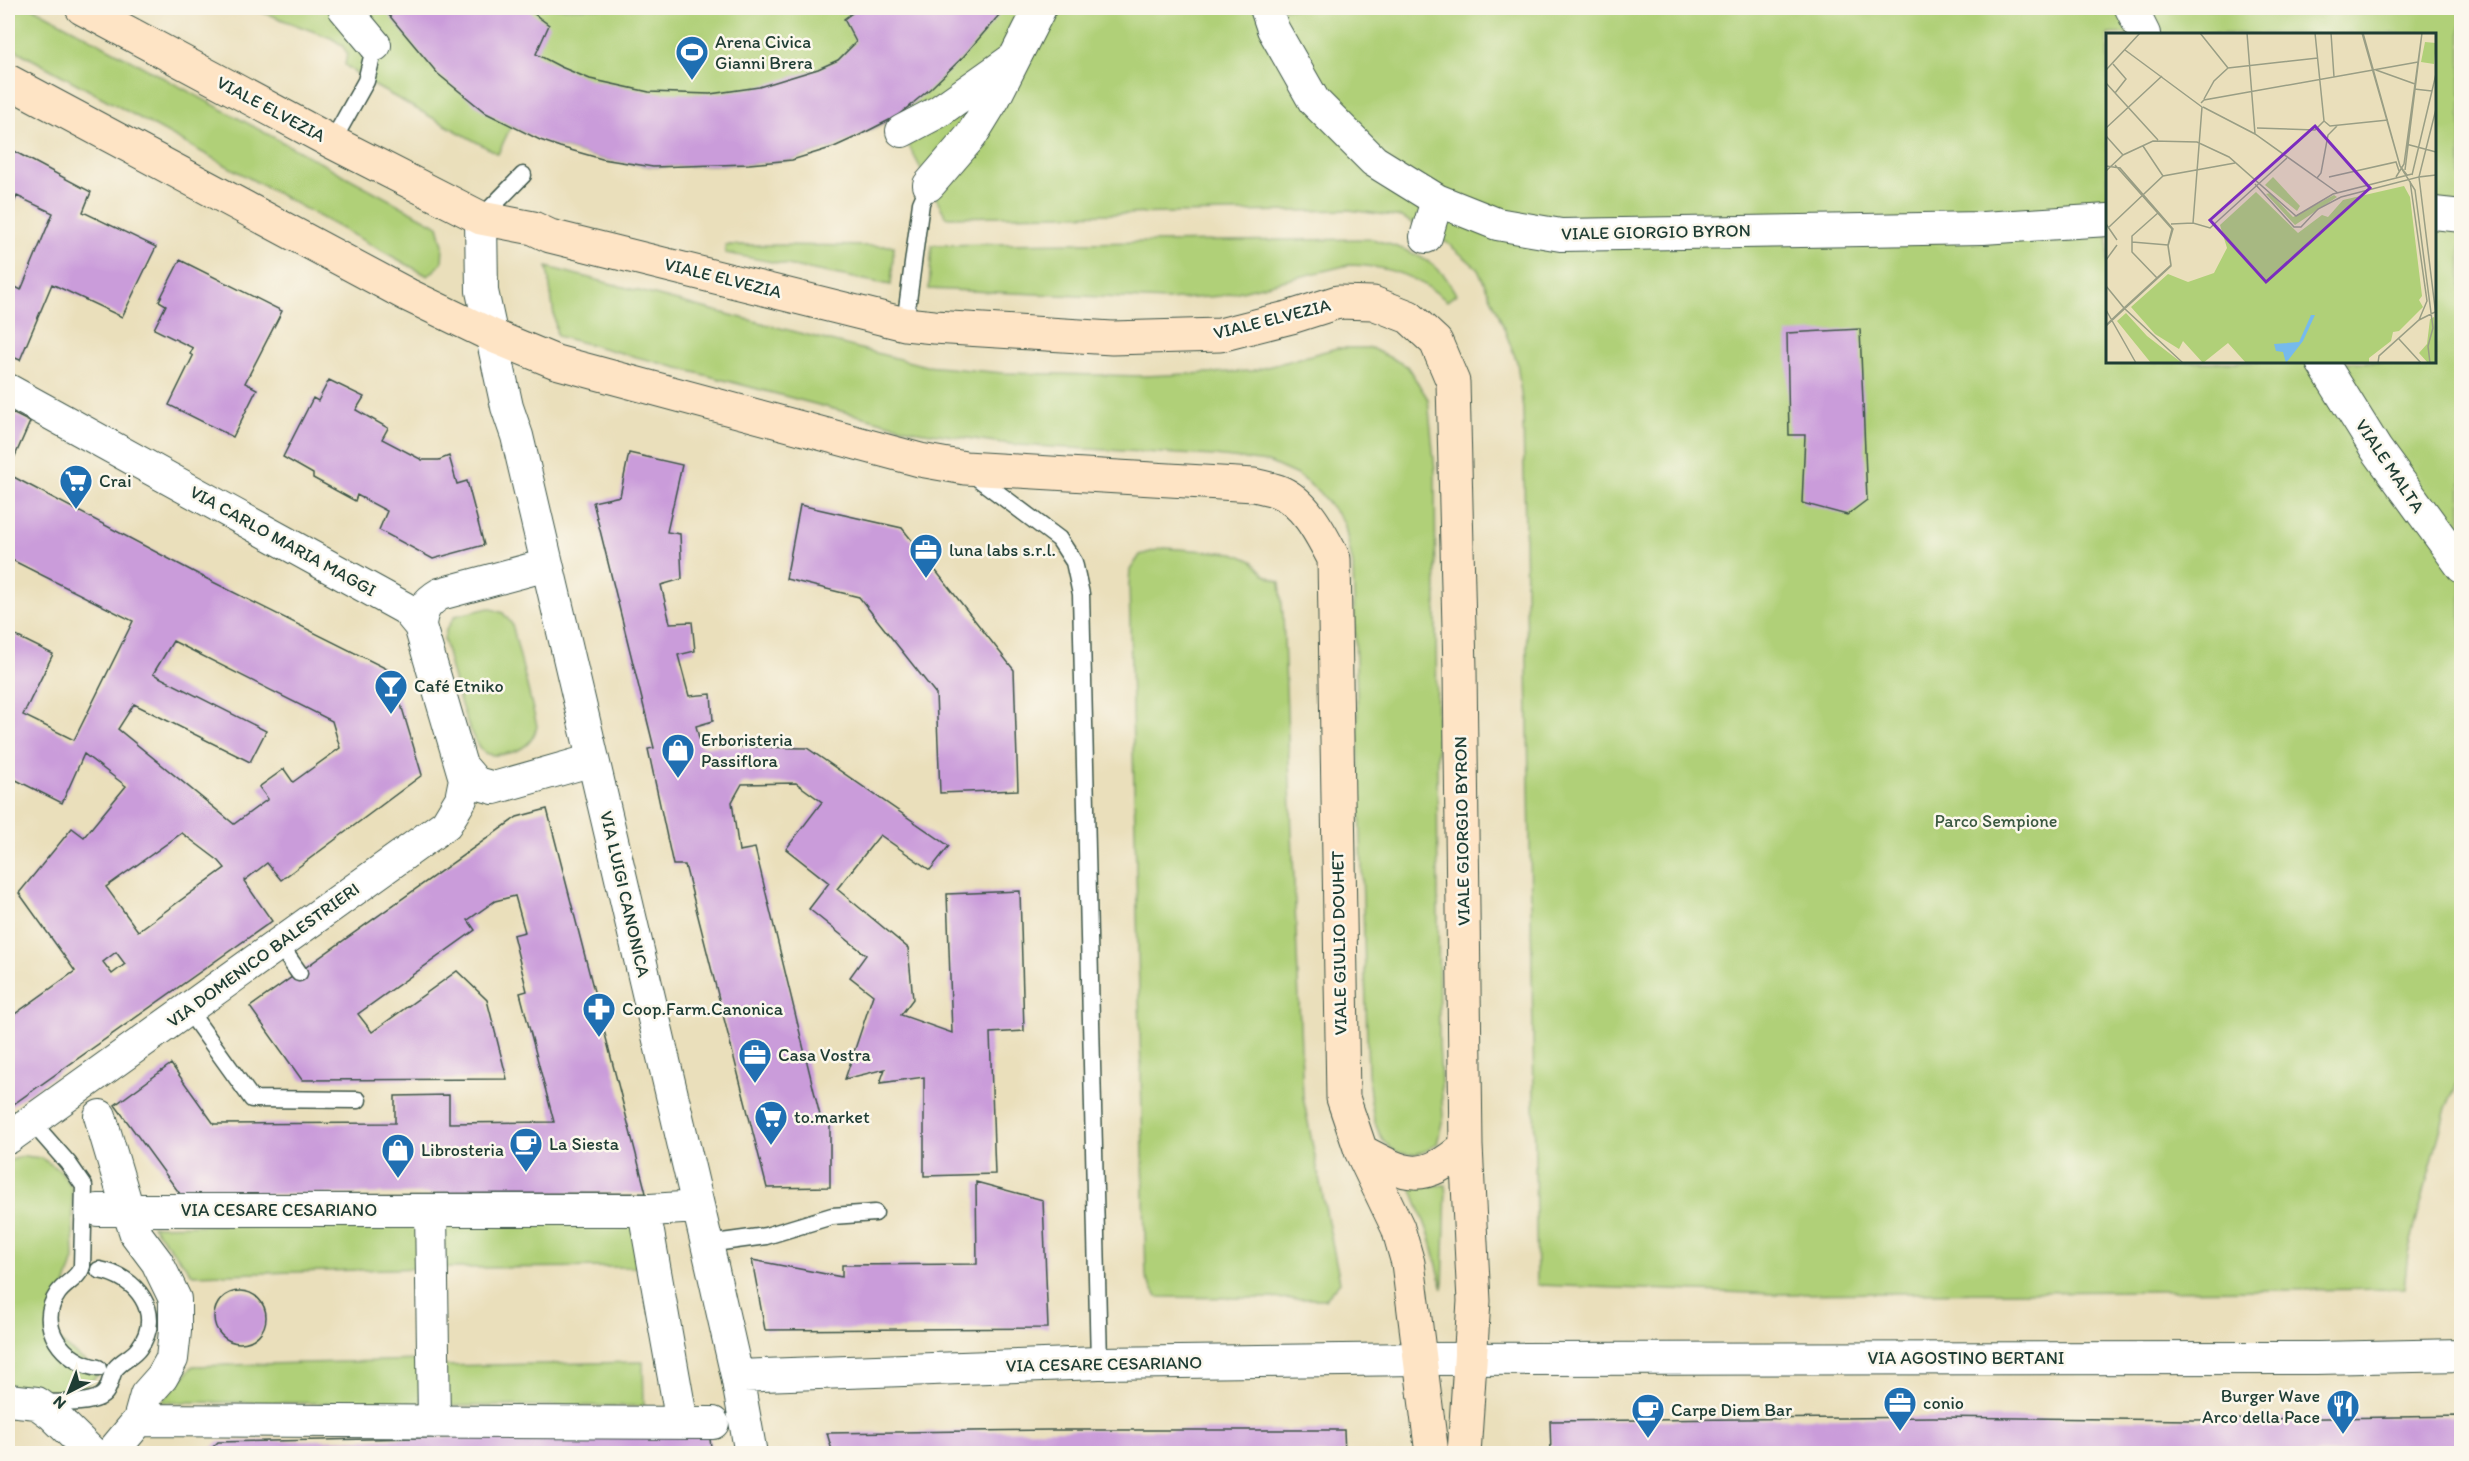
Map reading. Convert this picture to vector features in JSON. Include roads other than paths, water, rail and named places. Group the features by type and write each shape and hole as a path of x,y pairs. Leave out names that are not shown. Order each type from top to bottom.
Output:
{"main road":[{"name":"VIALE ELVEZIA","path":"82,8 332,142 481,218 533,228 550,236 905,324 1112,338 1220,335 1338,302 1373,303 1410,317"},
{"path":"8,81 398,290 493,336 556,362 920,460 965,468"},
{"name":"VIALE GIORGIO BYRON","path":"1410,317 1436,342 1453,382 1460,670 1466,1146 1474,1301 1464,1454"},
{"name":"VIALE GIULIO DOUHET","path":"965,468 1254,485 1279,491 1302,508 1321,532 1334,559 1343,1098 1361,1151 1398,1228 1408,1263 1432,1454"},
{"path":"1361,1151 1394,1169 1413,1174 1447,1163 1466,1146"}],"street":[{"path":"344,8 375,45"},
{"path":"929,185 970,136 995,97 1040,8"},
{"name":"VIALE GIORGIO BYRON","path":"1266,8 1273,29 1314,101 1374,161 1437,200 1497,224 1561,235 1983,228 2106,220"},
{"path":"2131,8 2144,33"},
{"path":"902,131 938,112 1013,59"},
{"path":"1426,237 1437,200"},
{"path":"2436,213 2462,216"},
{"name":"VIA LUIGI CANONICA","path":"481,218 482,291 507,407 517,436 707,1244 737,1376 751,1454"},
{"name":"VIALE MALTA","path":"2323,363 2376,449 2462,567"},
{"name":"VIA CARLO MARIA MAGGI","path":"8,390 400,606 414,616 420,626"},
{"path":"420,626 425,607 431,599 440,594 547,565"},
{"name":"VIA DOMENICO BALESTRIERI","path":"19,1130 446,824 455,811 465,788 464,769 420,626"},
{"path":"464,769 476,783 494,788 593,760"},
{"path":"22,1402 52,1414 103,1452 139,1420 146,1395 162,1377 172,1359 176,1331 175,1299 157,1262 136,1234 113,1210 100,1116"},
{"name":"VIA CESARE CESARIANO","path":"113,1210 644,1210 698,1207"},
{"path":"431,1210 434,1422"},
{"path":"644,1210 682,1423"},
{"name":"VIA AGOSTINO BERTANI","path":"1471,1359 2317,1358 2462,1355"},
{"name":"VIA CESARE CESARIANO","path":"737,1376 1099,1363 1471,1359"},
{"path":"139,1420 713,1423"}],"lane":[{"path":"332,142 366,81 375,45"},
{"path":"481,218 523,175"},
{"path":"905,324 921,203 929,185"},
{"path":"965,468 1059,539 1074,562 1081,594 1099,1363"},
{"path":"279,944 300,973"},
{"path":"188,1010 252,1100 358,1100"},
{"path":"19,1130 68,1162 84,1186 82,1266 80,1273 57,1295 51,1311 51,1328 57,1344 68,1357 83,1365 98,1368"},
{"path":"707,1244 766,1236 832,1216 875,1213"},
{"path":"22,1402 90,1401 103,1396 109,1388 114,1371 140,1348 146,1334 148,1319 146,1304 138,1290 128,1280 114,1273 99,1270"}],"place":[{"name":"Arena Civica Gianni Brera","path":"692,81"},
{"name":"Crai","path":"76,510"},
{"name":"luna labs s.r.l.","path":"926,579"},
{"name":"Café Etniko","path":"391,715"},
{"name":"Erboristeria Passiflora","path":"678,779"},
{"name":"Coop.Farm.Canonica","path":"599,1038"},
{"name":"Casa Vostra","path":"755,1084"},
{"name":"to.market","path":"771,1146"},
{"name":"La Siesta","path":"526,1173"},
{"name":"Librosteria","path":"398,1179"},
{"name":"conio","path":"1900,1432"},
{"name":"Burger Wave Arco della Pace","path":"2343,1435"},
{"name":"Carpe Diem Bar","path":"1648,1439"}],"park label":[{"name":"Parco Sempione","path":"1996,821"}]}
